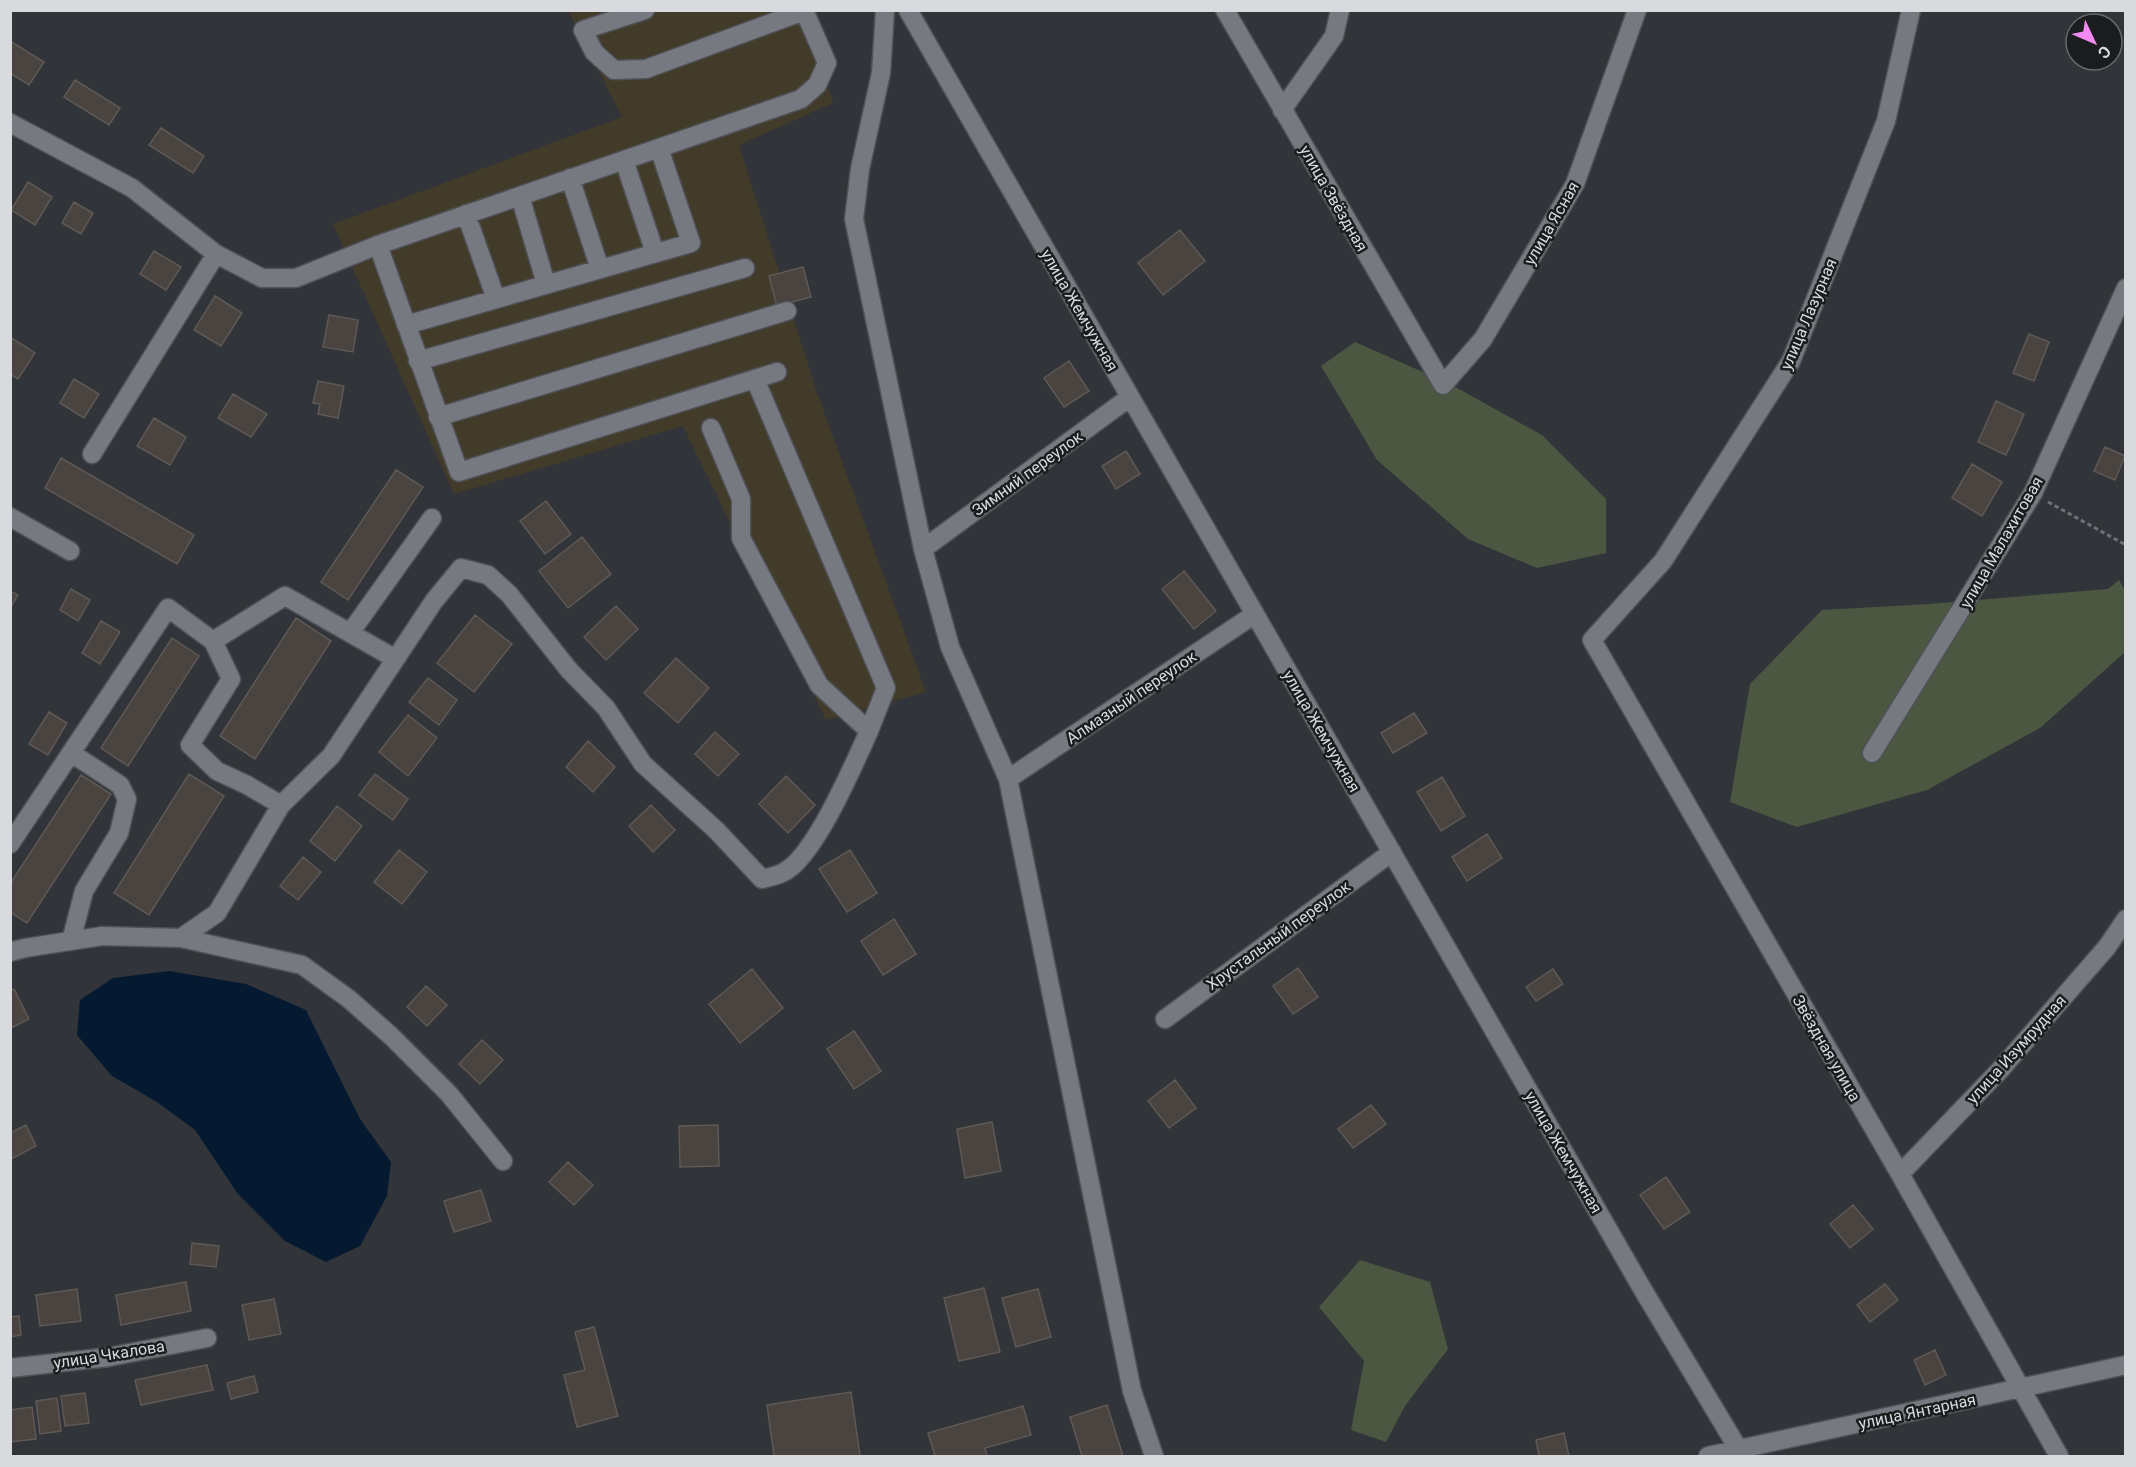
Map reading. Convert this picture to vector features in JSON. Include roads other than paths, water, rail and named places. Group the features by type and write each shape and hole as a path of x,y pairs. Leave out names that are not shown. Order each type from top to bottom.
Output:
{"street":[{"path":"10,123 132,188 216,254 262,278 296,278 378,245 801,99 817,85 827,63 804,11 646,69 614,70 594,52 583,30 645,10"},
{"path":"885,10 881,73 860,169 854,219 923,549 950,647 1008,779 1132,1391 1154,1456"},
{"name":"улица Жемчужная","path":"908,10 1643,1290 1739,1450"},
{"name":"улица Звёздная","path":"1225,10 1443,385"},
{"path":"1282,110 1334,36 1340,10"},
{"name":"улица Ясная","path":"1443,385 1483,339 1575,184 1637,10"},
{"name":"улица Лазурная","path":"1592,640 1662,561 1791,361 1886,121 1911,10"},
{"path":"406,325 691,243 659,148"},
{"path":"624,160 655,253"},
{"path":"570,178 600,269"},
{"path":"520,195 546,284"},
{"path":"466,214 496,299"},
{"path":"378,245 459,472 777,372"},
{"path":"92,454 216,254"},
{"path":"418,361 745,268"},
{"name":"улица Малахитовая","path":"1872,753 2033,493 2126,288"},
{"path":"438,417 787,311"},
{"path":"181,938 217,914 280,805 331,756 394,658 434,601 461,568 488,575 509,594 568,670 606,708 643,764 716,830 762,879 784,873 801,859 846,784 886,688 755,379"},
{"name":"Зимний переулок","path":"923,549 1130,397"},
{"path":"711,428 741,499 741,538 819,685 868,731"},
{"path":"10,517 70,551"},
{"path":"350,633 432,518"},
{"path":"213,641 285,596 394,658"},
{"path":"10,844 168,608 213,641 231,679 190,745 217,771 247,785 280,805"},
{"name":"Алмазный переулок","path":"1008,779 1255,614"},
{"name":"Звёздная улица","path":"1592,640 1900,1174 2059,1456"},
{"path":"71,753 120,785 127,799 119,833 84,891 71,940"},
{"name":"Хрустальный переулок","path":"1165,1019 1392,852"},
{"name":"улица Изумрудная","path":"1900,1174 2000,1070 2107,947 2126,919"},
{"path":"10,952 102,936 181,938 302,965 350,999 392,1036 449,1094 503,1161"},
{"name":"улица Чкалова","path":"10,1368 109,1357 207,1338"},
{"name":"улица Янтарная","path":"1708,1456 2126,1365"}],"water":[{"path":"169,971 246,984 306,1010 360,1119 391,1162 387,1196 360,1246 326,1262 285,1241 238,1194 195,1130 157,1102 112,1076 77,1035 80,1000 113,978"}]}
